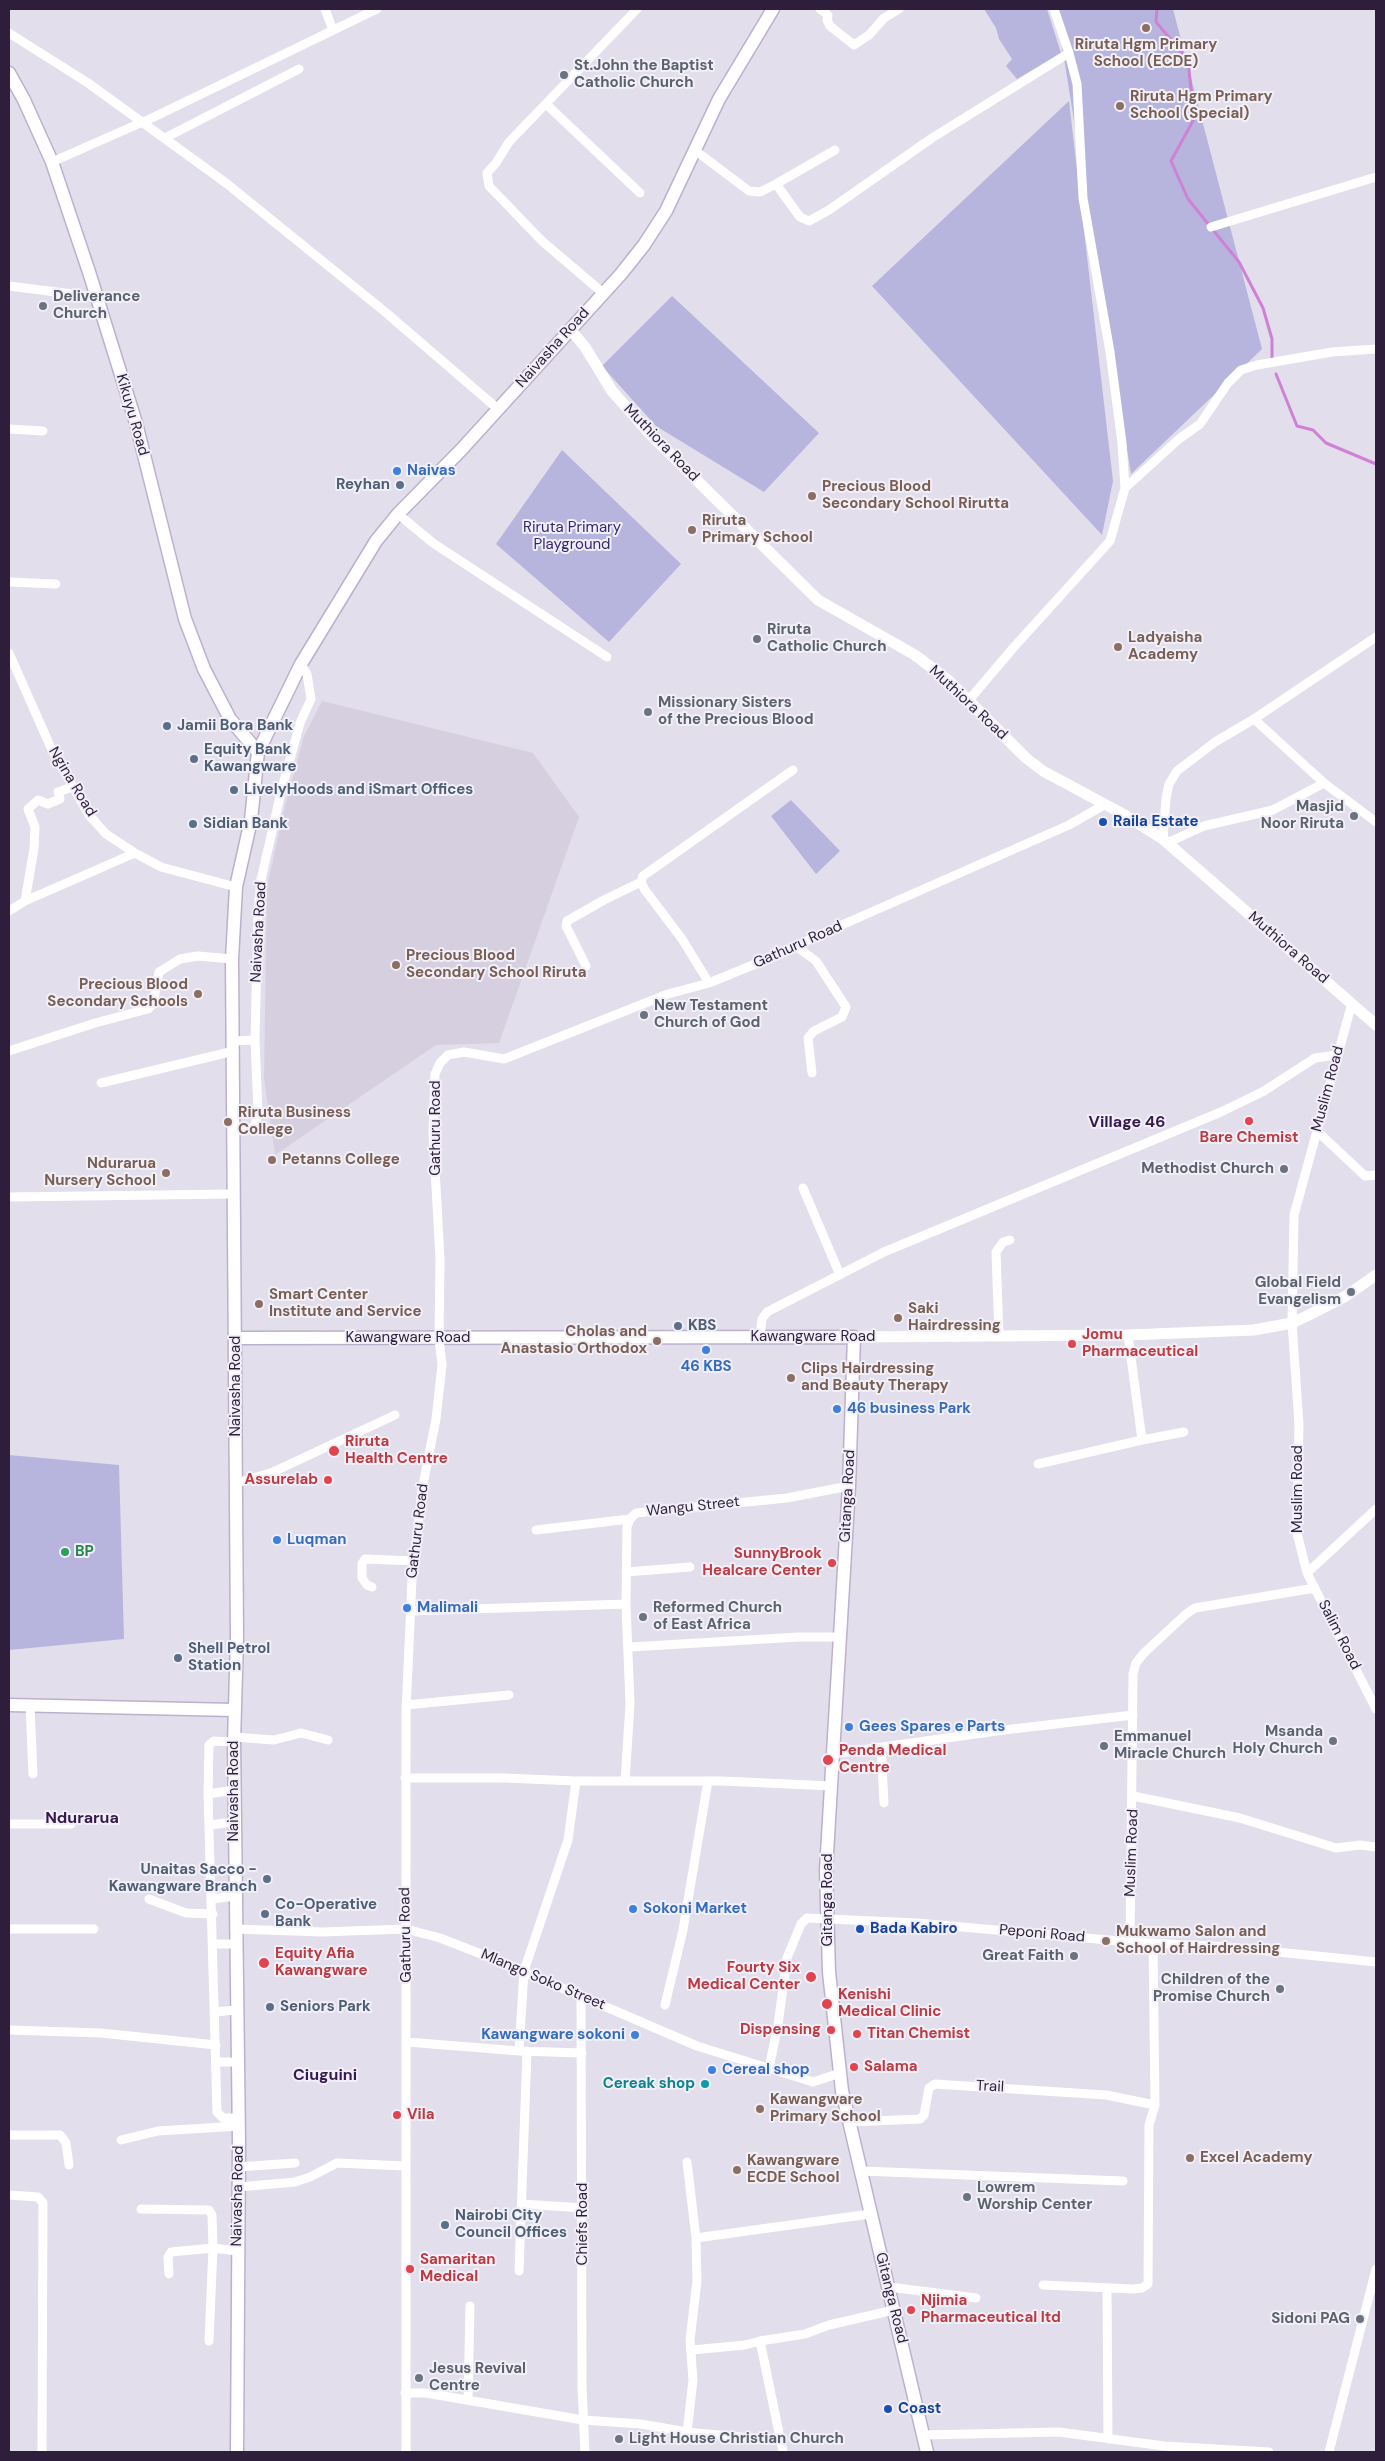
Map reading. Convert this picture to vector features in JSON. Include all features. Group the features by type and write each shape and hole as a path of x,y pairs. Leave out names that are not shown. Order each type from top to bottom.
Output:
{"main road":[{"name":"Naivasha Road","path":"237,2452 238,2122 234,1896 234,1710 238,1637 232,959 236,888 250,820 258,752 301,664 376,542 398,514 498,409 644,245 666,211 719,99 773,9"},
{"name":"Kikuyu Road","path":"9,72 52,162 96,297 136,423 185,619 204,669 230,719 258,752"},
{"name":"Kawangware Road","path":"236,1338 854,1337"},
{"name":"Gitanga Road","path":"854,1337 849,1486 826,1870 829,1972 840,2073 850,2122 927,2452"},
{"path":"9,1705 234,1710"}],"street":[{"path":"325,9 333,30"},
{"path":"52,162 143,122 378,9"},
{"path":"603,293 542,241 489,186 486,180 486,173 496,163 509,142 637,9"},
{"path":"820,9 828,15 827,20 830,26 854,45 869,35 884,18 899,9"},
{"path":"969,700 1020,640 1110,541 1125,488 1122,442 1110,352 1083,198 1077,84 1054,9"},
{"path":"9,33 88,83 165,138 272,219 498,409"},
{"path":"776,184 800,217 805,221 814,219 925,142 1069,53"},
{"path":"165,138 299,69"},
{"path":"546,104 640,193"},
{"path":"696,150 749,191 760,192 835,150"},
{"path":"1211,227 1376,177"},
{"path":"9,286 96,297"},
{"name":"Muthiora Road","path":"570,329 585,347 612,391 651,435 818,600 915,655 969,700 1026,758 1043,771 1165,841 1376,1025"},
{"path":"1125,488 1200,424 1228,383 1241,370 1257,365 1332,352 1376,349"},
{"path":"9,429 44,431"},
{"path":"398,514 433,543 607,657"},
{"path":"9,582 56,584"},
{"path":"1324,783 1272,810 1204,826 1165,841 1166,798 1169,784 1177,771 1215,742 1254,719 1376,637"},
{"name":"Ngina Road","path":"9,653 51,748 89,814 106,834 134,853 161,866 236,888"},
{"name":"Naivasha Road","path":"233,1130 247,1130 255,1126 258,1113 255,1040 258,910 261,880 300,723 310,699 307,674 301,664"},
{"path":"1254,719 1324,783 1376,822"},
{"path":"586,966 566,926 567,921 604,900 642,882 644,876 655,867 793,770"},
{"path":"25,901 34,849 35,827 28,809 38,800 48,804 60,798 58,792 72,787"},
{"name":"Gathuru Road","path":"406,2452 406,1705 414,1561 422,1490 440,1393 442,1365 439,1338 440,1259 433,1132 435,1074 440,1064 448,1055 464,1052 497,1058 512,1056 668,994 709,983 797,947 810,939 1069,825 1104,805"},
{"path":"9,911 25,901 134,853"},
{"path":"642,882 709,983"},
{"path":"797,947 816,961 846,1007 842,1016 814,1031 808,1038 812,1073"},
{"path":"9,1051 95,1023 148,1009 154,1004 158,972 180,959 198,956 232,959"},
{"name":"Muslim Road","path":"1130,1942 1133,1674 1136,1663 1144,1653 1186,1614 1205,1606 1314,1588 1307,1573 1297,1533 1299,1424 1292,1323 1294,1215 1352,1003"},
{"path":"101,1084 255,1040"},
{"path":"760,1336 762,1319 766,1312 884,1252 1221,1112 1264,1091 1315,1058 1337,1055"},
{"path":"1317,1131 1365,1176 1376,1176"},
{"path":"803,1188 840,1275"},
{"path":"9,1197 233,1194"},
{"path":"999,1336 996,1252 1003,1242 1010,1240"},
{"name":"Kawangware Road","path":"854,1337 1128,1335 1234,1332 1272,1328 1292,1323 1329,1305 1376,1275"},
{"path":"1128,1335 1142,1440"},
{"path":"237,1483 273,1472 395,1415"},
{"path":"1038,1464 1184,1432"},
{"name":"Wangu Street","path":"625,1781 630,1704 630,1647 626,1604 626,1526 630,1519 636,1513 647,1511 695,1508 728,1502 788,1498 849,1486"},
{"path":"1307,1573 1376,1509"},
{"path":"536,1530 630,1519"},
{"path":"372,1587 367,1585 362,1578 362,1564 365,1559 414,1561"},
{"path":"626,1572 690,1567"},
{"name":"Salim Road","path":"1314,1588 1376,1709"},
{"path":"410,1611 626,1604"},
{"path":"630,1647 799,1637 840,1637"},
{"path":"406,1705 509,1695"},
{"path":"30,1705 33,1774"},
{"path":"833,1754 1004,1730 1133,1715"},
{"path":"238,2122 222,2118 217,2112 216,2012 208,1794 209,1745 214,1741 274,1740 301,1733 328,1740"},
{"path":"881,1748 884,1803"},
{"path":"405,1778 708,1781 832,1786"},
{"path":"519,2271 522,2204 524,1971 568,1840 576,1781"},
{"path":"665,2005 683,1930 708,1781"},
{"path":"208,1794 234,1790"},
{"path":"1133,1796 1240,1818 1336,1848 1360,1844 1376,1847"},
{"path":"209,1825 234,1822"},
{"path":"9,1824 71,1824"},
{"path":"212,1899 234,1896"},
{"path":"149,1899 186,1913 213,1914"},
{"name":"Peponi Road","path":"769,2068 778,2025 787,1958 794,1938 801,1924 807,1918 917,1923 1130,1942 1228,1947 1376,1962"},
{"path":"9,1929 94,1928"},
{"name":"Mlango Soko Street","path":"235,1929 322,1932 406,1929 440,1938 524,1971 697,2046 813,2082 840,2073"},
{"path":"1043,2285 1138,2289 1148,2284 1149,2125 1154,2105 1153,1943"},
{"path":"213,1944 235,1944"},
{"name":"Chiefs Road","path":"581,1996 585,2452"},
{"path":"216,2012 236,2010"},
{"path":"9,2030 101,2033 216,2045"},
{"path":"407,2042 523,2051 582,2053"},
{"path":"216,2062 237,2062"},
{"name":"Trail","path":"850,2122 920,2119 924,2115 929,2088 936,2084 1106,2095 1154,2105"},
{"path":"122,2140 158,2131 238,2122"},
{"path":"9,2135 60,2135 66,2143 70,2165"},
{"path":"238,2187 295,2182 310,2177 337,2162 405,2166"},
{"path":"687,2162 696,2238 697,2281 690,2340 693,2380 687,2432"},
{"path":"238,2167 295,2164"},
{"path":"861,2171 1124,2181"},
{"path":"9,2195 38,2197 44,2203 42,2452"},
{"path":"522,2204 583,2208"},
{"path":"140,2210 209,2210 212,2215 213,2248 209,2341"},
{"path":"696,2238 870,2214"},
{"path":"169,2274 168,2256 171,2252 213,2248 237,2251"},
{"path":"1329,2452 1376,2269"},
{"path":"889,2287 976,2298"},
{"path":"1107,2288 1108,2439"},
{"path":"468,2400 470,2306"},
{"path":"692,2350 805,2334 829,2325 894,2310"},
{"path":"760,2341 783,2452"},
{"path":"405,2393 426,2393 584,2420 641,2424 687,2432 782,2441"},
{"path":"924,2435 1059,2432 1164,2446 1269,2452"}],"shaded area":[{"name":"Precious Blood Secondary School Riruta","path":"322,701 533,753 579,817 499,1043 436,1045 275,1155 264,1078 267,887 284,810 304,736"}],"green space":[{"path":"984,9 1047,9 1061,53 1017,79 1006,66 1012,59 999,39 996,28"},
{"path":"1056,9 1173,9 1262,349 1131,474"},
{"path":"1069,101 1113,481 1102,535 872,286"},
{"path":"672,296 819,433 764,492 656,426 602,366"},
{"name":"Riruta Primary Playground","path":"562,450 681,564 609,642 496,544"},
{"path":"791,800 840,851 816,874 771,816"},
{"name":"BP","path":"9,1455 119,1465 124,1639 9,1650"}],"waterway":[{"path":"1157,9 1156,22 1188,60 1194,119 1171,161 1188,199 1239,262 1263,308 1272,339 1272,358"},
{"path":"1276,374 1297,426 1313,430 1326,443 1376,464"}],"place":[{"name":"Riruta Hgm Primary School (ECDE)","path":"1146,28"},
{"name":"St.John the Baptist Catholic Church","path":"564,75"},
{"name":"Riruta Hgm Primary School (Special)","path":"1120,106"},
{"name":"Deliverance Church","path":"43,306"},
{"name":"Naivas","path":"397,471"},
{"name":"Reyhan","path":"400,485"},
{"name":"Precious Blood Secondary School Rirutta","path":"812,496"},
{"name":"Riruta Primary School","path":"692,530"},
{"name":"Riruta Catholic Church","path":"757,639"},
{"name":"Ladyaisha Academy","path":"1118,647"},
{"name":"Missionary Sisters of the Precious Blood","path":"648,712"},
{"name":"Jamii Bora Bank","path":"167,726"},
{"name":"Equity Bank Kawangware","path":"194,759"},
{"name":"LivelyHoods and iSmart Offices","path":"234,790"},
{"name":"Masjid Noor Riruta","path":"1354,816"},
{"name":"Raila Estate","path":"1103,822"},
{"name":"Sidian Bank","path":"193,824"},
{"name":"Precious Blood Secondary School Riruta","path":"396,965"},
{"name":"Precious Blood Secondary Schools","path":"198,994"},
{"name":"New Testament Church of God","path":"644,1015"},
{"name":"Bare Chemist","path":"1249,1121"},
{"name":"Riruta Business College","path":"228,1122"},
{"name":"Petanns College","path":"272,1160"},
{"name":"Methodist Church","path":"1284,1169"},
{"name":"Ndurarua Nursery School","path":"166,1173"},
{"name":"Global Field Evangelism","path":"1351,1292"},
{"name":"Smart Center Institute and Service","path":"259,1304"},
{"name":"Saki Hairdressing","path":"898,1318"},
{"name":"KBS","path":"678,1326"},
{"name":"Cholas and Anastasio Orthodox","path":"657,1341"},
{"name":"Jomu Pharmaceutical","path":"1072,1344"},
{"name":"46 KBS","path":"706,1350"},
{"name":"Clips Hairdressing and Beauty Therapy","path":"791,1378"},
{"name":"46 business Park","path":"837,1409"},
{"name":"Riruta Health Centre","path":"334,1451"},
{"name":"Assurelab","path":"328,1480"},
{"name":"Luqman","path":"277,1540"},
{"name":"BP","path":"65,1552"},
{"name":"SunnyBrook Healcare Center","path":"832,1563"},
{"name":"Malimali","path":"407,1608"},
{"name":"Reformed Church of East Africa","path":"643,1617"},
{"name":"Shell Petrol Station","path":"178,1658"},
{"name":"Gees Spares e Parts","path":"849,1727"},
{"name":"Msanda Holy Church","path":"1333,1741"},
{"name":"Emmanuel Miracle Church","path":"1104,1746"},
{"name":"Penda Medical Centre","path":"828,1760"},
{"name":"Unaitas Sacco - Kawangware Branch","path":"267,1879"},
{"name":"Sokoni Market","path":"633,1909"},
{"name":"Co-Operative Bank","path":"265,1914"},
{"name":"Bada Kabiro","path":"860,1929"},
{"name":"Mukwamo Salon and School of Hairdressing","path":"1106,1941"},
{"name":"Great Faith","path":"1074,1956"},
{"name":"Equity Afia Kawangware","path":"264,1963"},
{"name":"Fourty Six Medical Center","path":"811,1977"},
{"name":"Children of the Promise Church","path":"1280,1989"},
{"name":"Kenishi Medical Clinic","path":"827,2004"},
{"name":"Seniors Park","path":"270,2007"},
{"name":"Dispensing","path":"831,2030"},
{"name":"Titan Chemist","path":"857,2034"},
{"name":"Kawangware sokoni","path":"635,2035"},
{"name":"Salama","path":"854,2067"},
{"name":"Cereal shop","path":"712,2070"},
{"name":"Cereak shop","path":"705,2084"},
{"name":"Kawangware Primary School","path":"760,2109"},
{"name":"Vila","path":"397,2115"},
{"name":"Excel Academy","path":"1190,2158"},
{"name":"Kawangware ECDE School","path":"737,2170"},
{"name":"Lowrem Worship Center","path":"967,2197"},
{"name":"Nairobi City Council Offices","path":"445,2225"},
{"name":"Samaritan Medical","path":"410,2269"},
{"name":"Njimia Pharmaceutical ltd","path":"911,2310"},
{"name":"Sidoni PAG","path":"1360,2319"},
{"name":"Jesus Revival Centre","path":"419,2378"},
{"name":"Coast","path":"888,2409"},
{"name":"Light House Christian Church","path":"619,2439"}],"district":[{"name":"Village 46","path":"1127,1123"},
{"name":"Ndurarua","path":"82,1819"},
{"name":"Ciuguini","path":"325,2076"}]}
